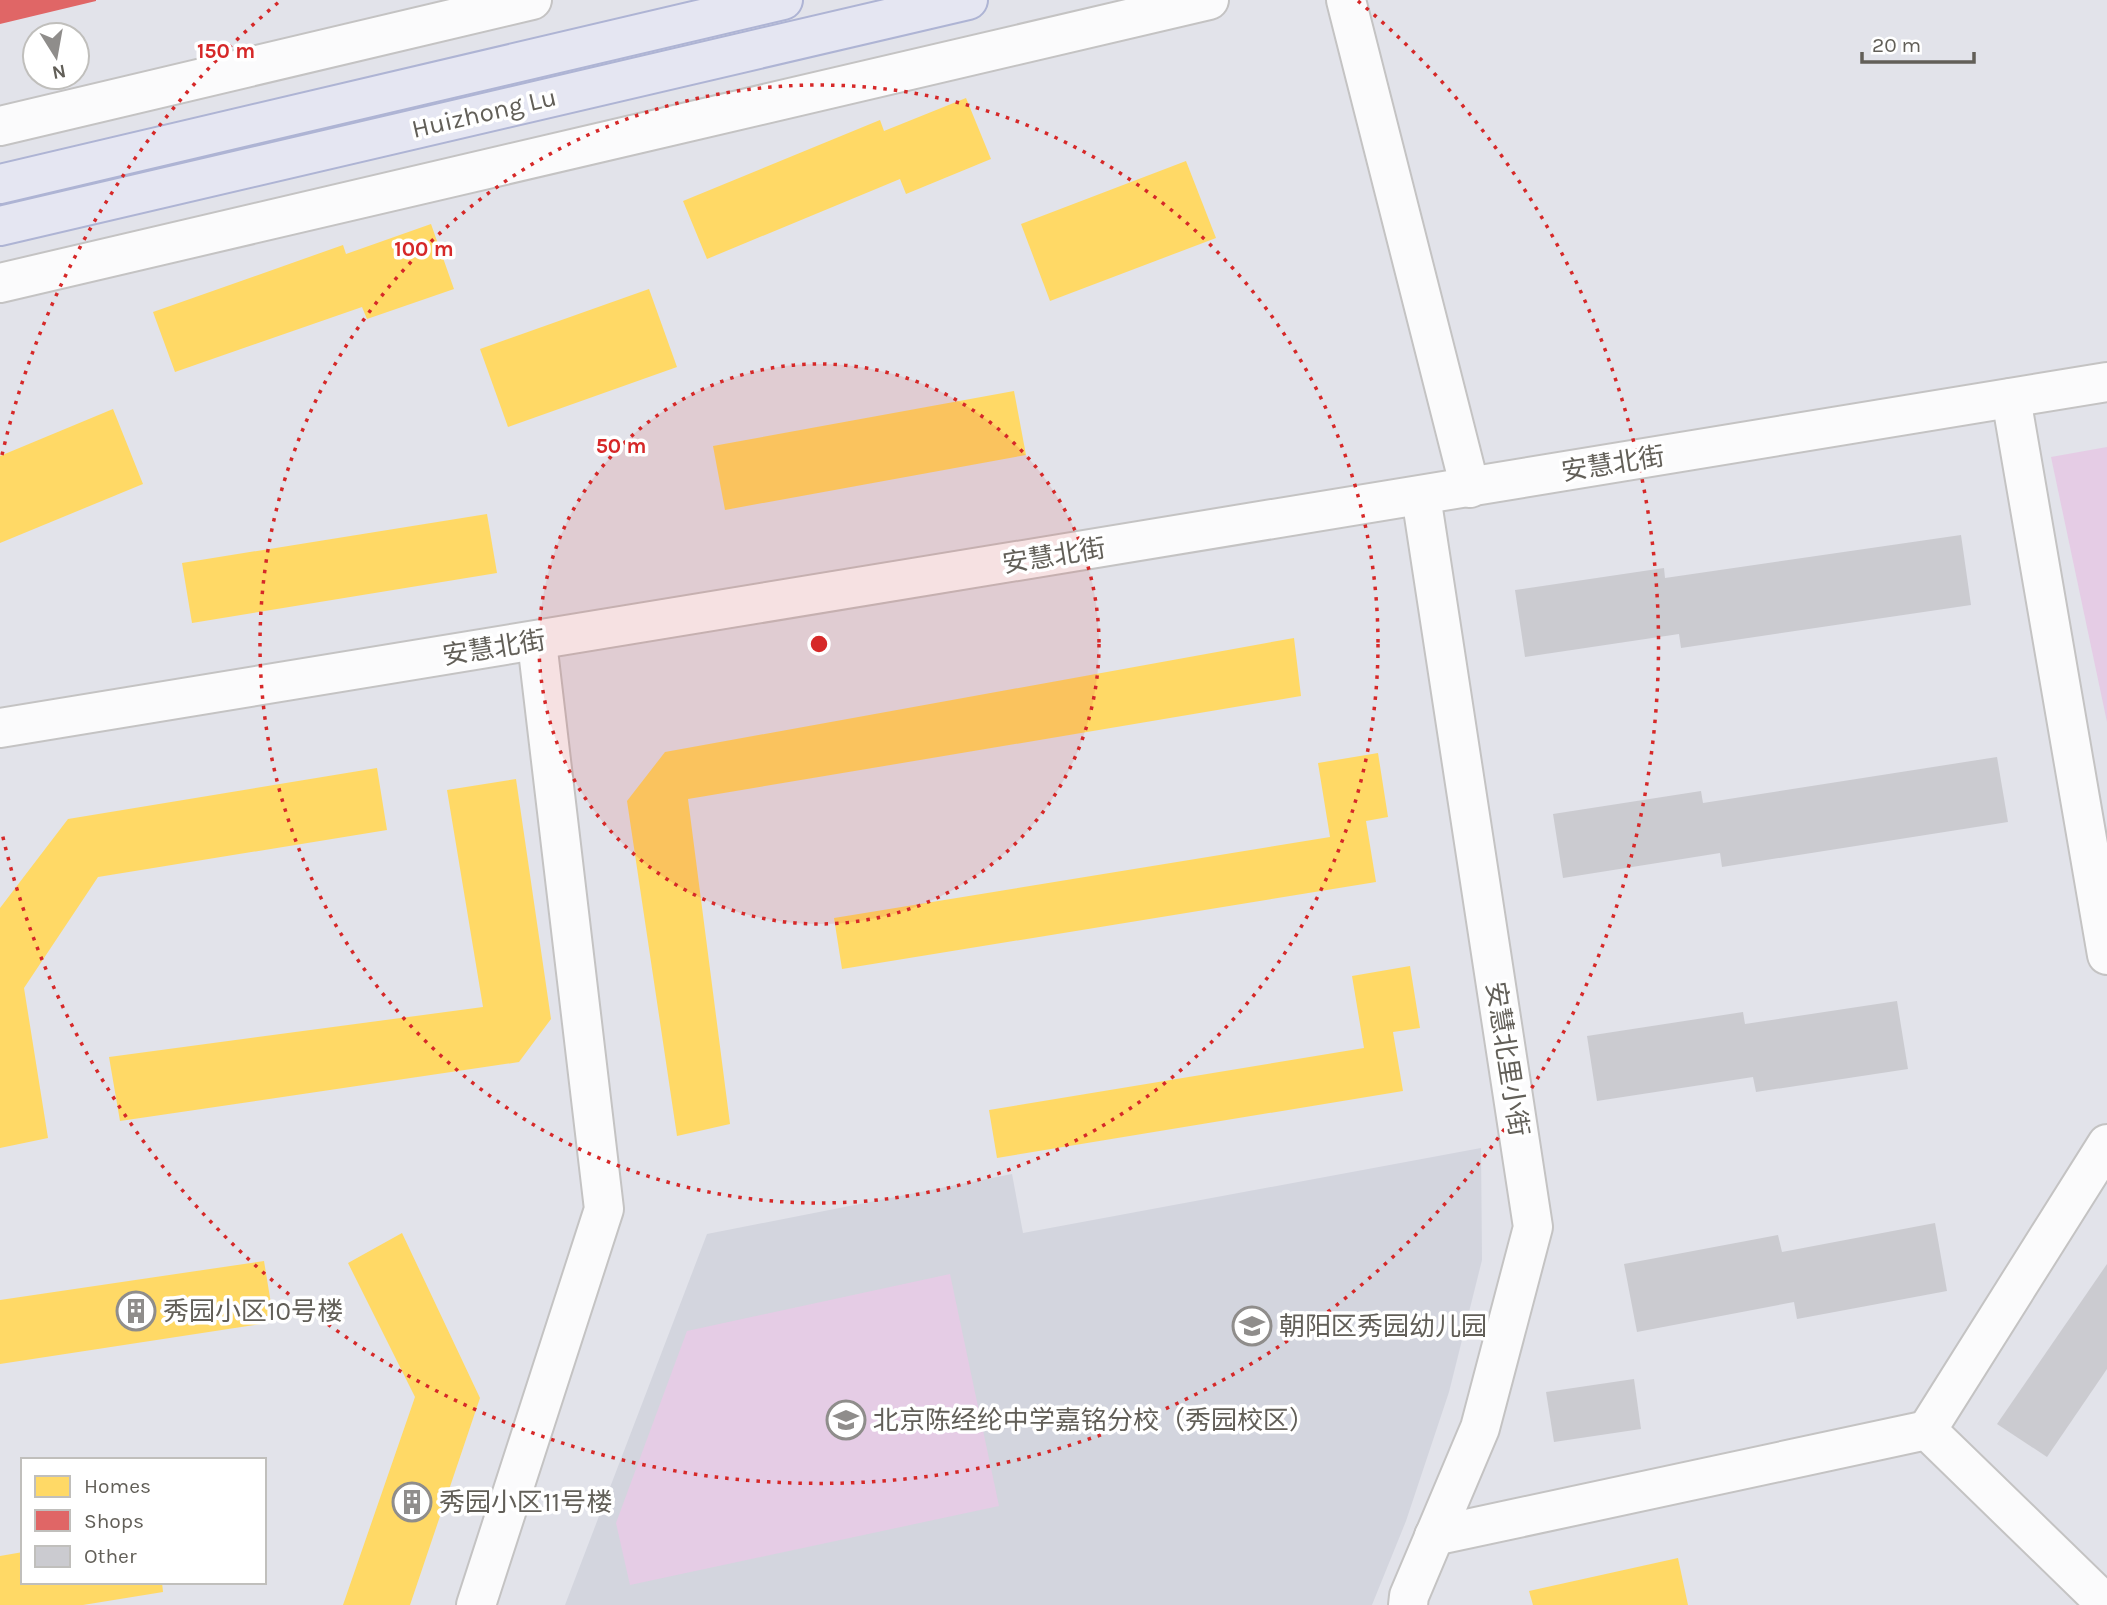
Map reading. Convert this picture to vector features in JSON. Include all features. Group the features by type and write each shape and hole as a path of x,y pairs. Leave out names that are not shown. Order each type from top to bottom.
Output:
{"main road":[{"name":"Huizhong Lu","path":"0,184 783,0"},
{"name":"Huizhong Lu","path":"0,226 968,0"}],"street":[{"path":"0,126 533,0"},
{"path":"0,283 1209,0"},
{"path":"1346,0 1470,488"},
{"name":"安慧北街","path":"0,728 2107,383"},
{"path":"2011,398 2107,955"},
{"name":"安慧北里小街","path":"1408,1605 1409,1596 1480,1428 1533,1227 1421,496"},
{"path":"476,1605 604,1209 537,642"},
{"path":"1434,1536 1927,1430 2107,1144"},
{"path":"1927,1430 2107,1605"}],"shaded area":[{"path":"2107,447 2107,722 2051,457"},
{"path":"1481,1148 1482,1260 1449,1392 1406,1521 1372,1605 565,1605 707,1234 1012,1174 1023,1233"},
{"path":"950,1274 999,1506 630,1585 616,1523 687,1331"}],"building: Homes":[{"path":"966,98 991,159 906,194 900,179 707,259 683,201 880,120 884,131"},
{"path":"1186,161 1216,238 1050,301 1021,224"},
{"path":"431,224 454,289 367,319 362,307 175,372 153,312 343,245 346,254"},
{"path":"649,289 677,367 508,427 480,349"},
{"path":"1014,391 1026,455 725,510 713,446"},
{"path":"113,409 143,484 0,543 0,456"},
{"path":"487,514 497,573 192,623 182,563"},
{"path":"1294,638 1301,696 688,799 730,1124 677,1136 627,801 665,752"},
{"path":"1378,753 1388,817 1366,821 1376,882 842,969 834,918 1330,837 1318,763"},
{"path":"377,768 387,830 98,877 24,988 48,1138 0,1148 0,908 68,819"},
{"path":"516,779 551,1019 519,1062 120,1121 109,1057 483,1007 447,790"},
{"path":"1410,966 1420,1028 1393,1032 1403,1091 997,1158 989,1110 1364,1048 1352,976"},
{"name":"秀园小区11号楼","path":"402,1233 480,1398 410,1605 343,1605 415,1397 348,1263"},
{"name":"秀园小区10号楼","path":"264,1261 274,1322 0,1364 0,1300"},
{"path":"21,1552 21,1584 162,1584 163,1592 83,1605 0,1605 0,1556"},
{"path":"1678,1558 1688,1605 1533,1605 1529,1591"}],"building: Shops":[{"path":"0,0 96,0 96,1 0,24"}],"building: Other":[{"path":"1961,535 1971,605 1681,648 1679,634 1525,657 1515,590 1664,568 1665,578"},
{"path":"1997,757 2008,822 1722,867 1720,853 1563,878 1553,814 1701,791 1703,803"},
{"path":"1897,1001 1908,1069 1756,1092 1753,1077 1597,1101 1587,1036 1743,1012 1745,1024"},
{"path":"1935,1223 1947,1291 1797,1319 1794,1302 1637,1332 1624,1264 1778,1235 1782,1252"},
{"path":"2107,1264 2107,1369 2047,1457 1997,1424"},
{"path":"1634,1379 1641,1429 1554,1442 1546,1392"}],"place":[{"name":"秀园小区10号楼","path":"136,1311"},
{"name":"朝阳区秀园幼儿园","path":"1252,1326"},
{"name":"北京陈经纶中学嘉铭分校（秀园校区）","path":"846,1420"},
{"name":"秀园小区11号楼","path":"412,1502"}]}
